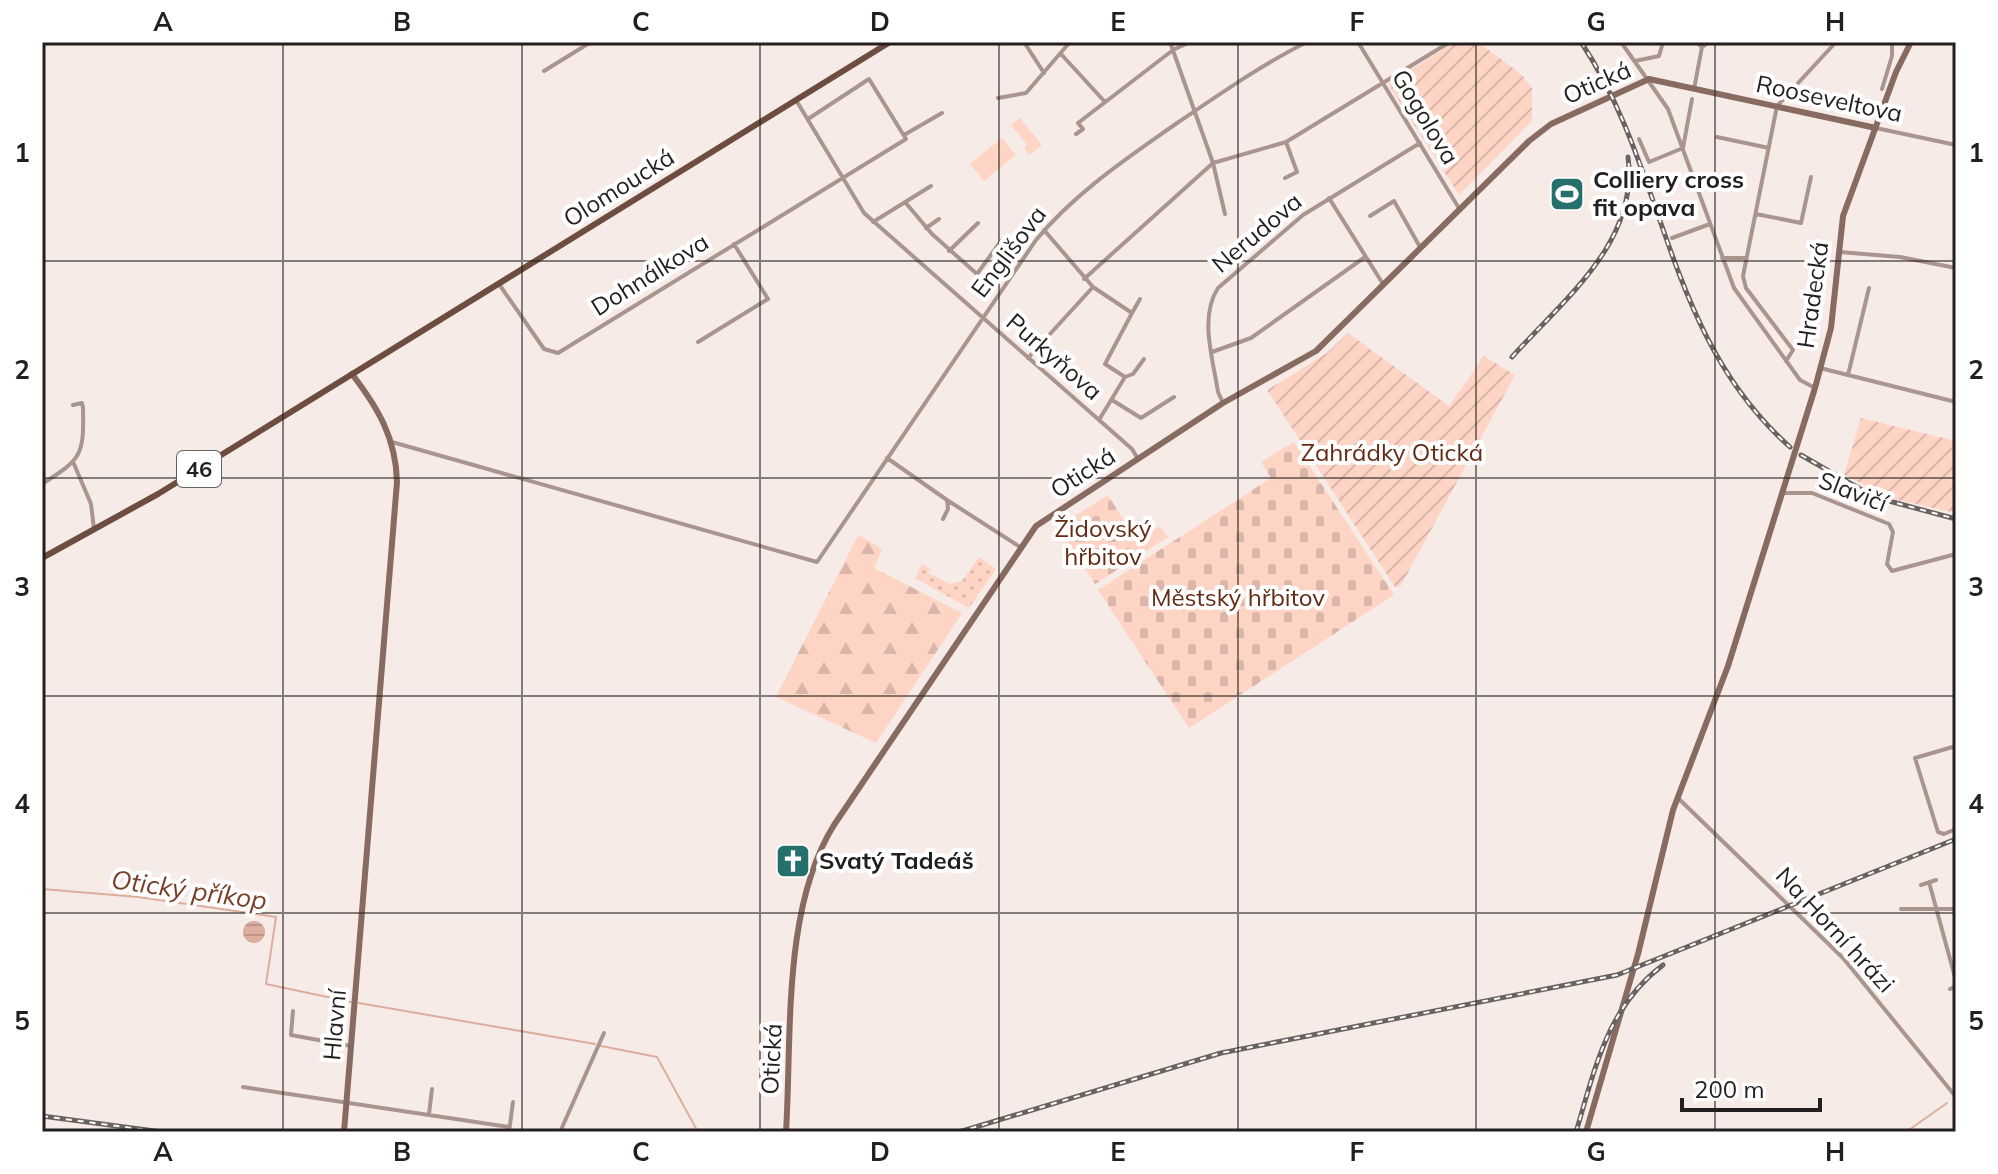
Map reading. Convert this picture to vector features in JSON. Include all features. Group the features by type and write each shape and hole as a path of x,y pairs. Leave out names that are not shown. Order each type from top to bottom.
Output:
{"main road":[{"name":"Olomoucká","path":"352,374 890,42"},
{"name":"Hradecká","path":"1586,1132 1638,954 1678,797 1720,691 1815,388 1832,322 1843,216 1911,42"},
{"name":"Otická","path":"786,1132 797,928 813,864 834,825 1020,547 1042,521 1223,403 1316,351 1539,131 1649,79 1694,89"},
{"name":"Rooseveltova","path":"1694,89 1876,128"},
{"name":"Hlavní","path":"344,1132 397,490 392,442 379,412 352,374"},
{"name":"46","path":"42,558 95,532 352,374"}],"street":[{"path":"544,71 591,42"},
{"path":"1024,42 1044,73"},
{"path":"998,98 1022,96 1070,42"},
{"path":"1170,42 1213,163 1225,214"},
{"path":"1076,134 1083,129 1078,123 1173,50 1190,42"},
{"name":"Englišova","path":"392,442 817,562 1044,230 1090,185 1265,63 1307,42"},
{"name":"Gogolova","path":"1358,42 1460,210"},
{"path":"1084,279 1213,163 1286,142 1450,42"},
{"path":"1621,42 1668,109 1732,282 1802,382 1815,388"},
{"path":"1635,61 1659,56 1663,42"},
{"path":"1696,42 1702,47"},
{"path":"1694,89 1702,47 1709,42"},
{"path":"1786,361 1793,355 1792,349 1746,288 1743,279 1746,258 1777,106 1836,42"},
{"path":"1882,89 1892,56 1892,42"},
{"path":"1060,54 1105,102"},
{"path":"808,119 869,79 904,135 906,139 844,179"},
{"path":"1683,148 1692,99"},
{"name":"Purkyňova","path":"796,100 873,222 1099,420 1138,459"},
{"path":"904,135 942,113"},
{"name":"Rooseveltova","path":"1876,128 1956,145"},
{"path":"1717,137 1769,148"},
{"path":"1639,139 1649,162 1683,148"},
{"path":"1285,178 1297,172 1286,142"},
{"name":"Nerudova","path":"1223,403 1218,392 1212,352 1209,301 1218,288 1259,249 1329,198 1420,143"},
{"path":"1755,214 1801,223 1811,177"},
{"name":"Dohnálkova","path":"498,282 544,349 555,354 844,179"},
{"path":"873,222 931,186"},
{"path":"1329,198 1384,286"},
{"path":"1370,216 1394,201 1421,249"},
{"path":"905,202 926,228 977,274 1001,241"},
{"path":"926,228 939,219"},
{"path":"949,251 978,223"},
{"path":"1672,238 1710,224"},
{"path":"1044,230 1084,279 1132,313"},
{"path":"698,342 768,299 734,244"},
{"path":"1837,252 1896,256 1956,268"},
{"path":"1212,352 1257,333 1365,257"},
{"path":"1722,258 1746,258"},
{"path":"1732,282 1743,279"},
{"path":"1028,358 1093,287"},
{"path":"1848,375 1869,288"},
{"path":"1125,377 1105,364 1140,299"},
{"path":"1099,420 1125,377 1133,374 1144,359"},
{"path":"1820,368 1956,402"},
{"path":"1112,400 1141,418 1174,397"},
{"path":"42,484 74,464 84,442 82,403 73,405"},
{"path":"887,458 1020,547"},
{"path":"74,464 91,504 95,532"},
{"name":"Slavičí","path":"1783,493 1812,493 1889,524 1893,532 1887,564 1892,571 1956,554"},
{"path":"943,519 948,509 947,500"},
{"path":"1956,746 1916,757 1938,832 1944,834 1956,829"},
{"name":"Na Horní hrázi","path":"1678,797 1848,964 1956,1097"},
{"path":"1921,885 1936,880"},
{"path":"1929,882 1954,985"},
{"path":"1901,909 1956,909"},
{"path":"293,1011 291,1035 351,1046"},
{"path":"560,1132 604,1033"},
{"path":"243,1087 509,1129 513,1102"},
{"path":"429,1115 432,1089"}],"green space":[{"path":"1455,42 1478,42 1521,74 1532,88 1532,121 1459,195 1388,84"},
{"path":"1020,118 1042,145 1029,155 1024,149 1027,145 1011,125"},
{"path":"1002,138 1016,155 984,181 970,164"},
{"name":"Zahrádky Otická","path":"1348,333 1449,406 1484,356 1515,375 1400,587 1395,587 1267,390 1327,353"},
{"path":"1861,418 1956,441 1956,513 1893,499 1844,475"},
{"name":"Městský hřbitov","path":"1294,442 1394,595 1189,728 1098,590 1271,478 1261,462"},
{"name":"Židovský hřbitov","path":"1108,495 1130,530 1147,521 1153,530 1160,526 1168,537 1095,584 1058,527"},
{"path":"858,535 882,549 874,568 962,613 876,743 776,697"},
{"path":"979,557 996,569 969,608 915,578 922,564 930,569 928,573 950,584 962,581"}],"shaded area":[{"path":"254,921 262,924 265,932 262,940 254,943 246,940 243,932 246,924"}],"waterway":[{"name":"Otický příkop","path":"42,889 138,897 276,917 266,984 351,1002"},
{"name":"Otický příkop","path":"359,1003 595,1044"},
{"name":"Otický příkop","path":"601,1046 657,1057 698,1132"},
{"name":"Otický příkop","path":"1906,1132 1947,1103"}],"railway":[{"path":"1581,42 1610,92 1633,145 1691,304 1716,355 1748,403 1790,447"},
{"path":"1512,357 1574,291 1610,242 1622,216 1628,188 1628,157"},
{"path":"1801,455 1874,497 1956,519"},
{"path":"959,1132 1221,1053 1617,975 1956,839"},
{"path":"1576,1132 1597,1063 1616,1020 1628,1000 1663,965"},
{"path":"42,1116 162,1132"}],"place":[{"name":"Colliery cross fit opava","path":"1567,194"},
{"name":"Svatý Tadeáš","path":"793,861"}]}
